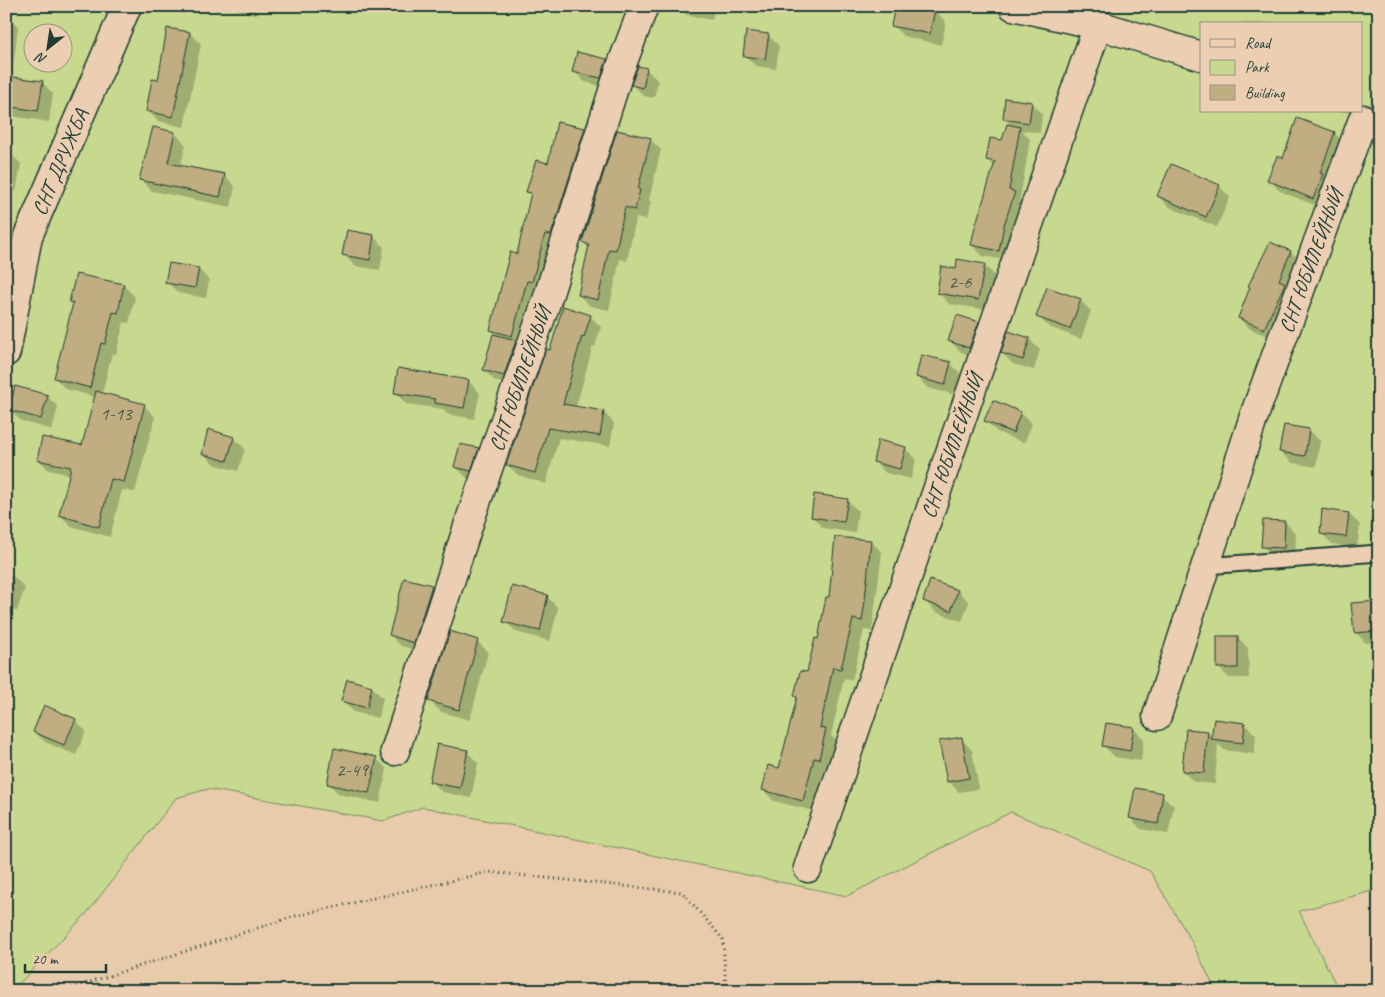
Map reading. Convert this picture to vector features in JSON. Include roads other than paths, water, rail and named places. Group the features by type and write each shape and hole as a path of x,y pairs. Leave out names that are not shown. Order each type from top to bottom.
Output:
{"street":[{"name":"СНТ ДРУЖБА","path":"6,352 28,236 126,6"},
{"name":"СНТ ЮБИЛЕЙНЫЙ","path":"395,751 470,520 546,304 619,72 644,6"},
{"path":"1013,6 1098,25 1200,56"},
{"name":"СНТ ЮБИЛЕЙНЫЙ","path":"808,868 1098,25"},
{"name":"СНТ ЮБИЛЕЙНЫЙ","path":"1157,716 1255,413 1367,121"}],"lane":[{"path":"1206,566 1379,553"}]}
